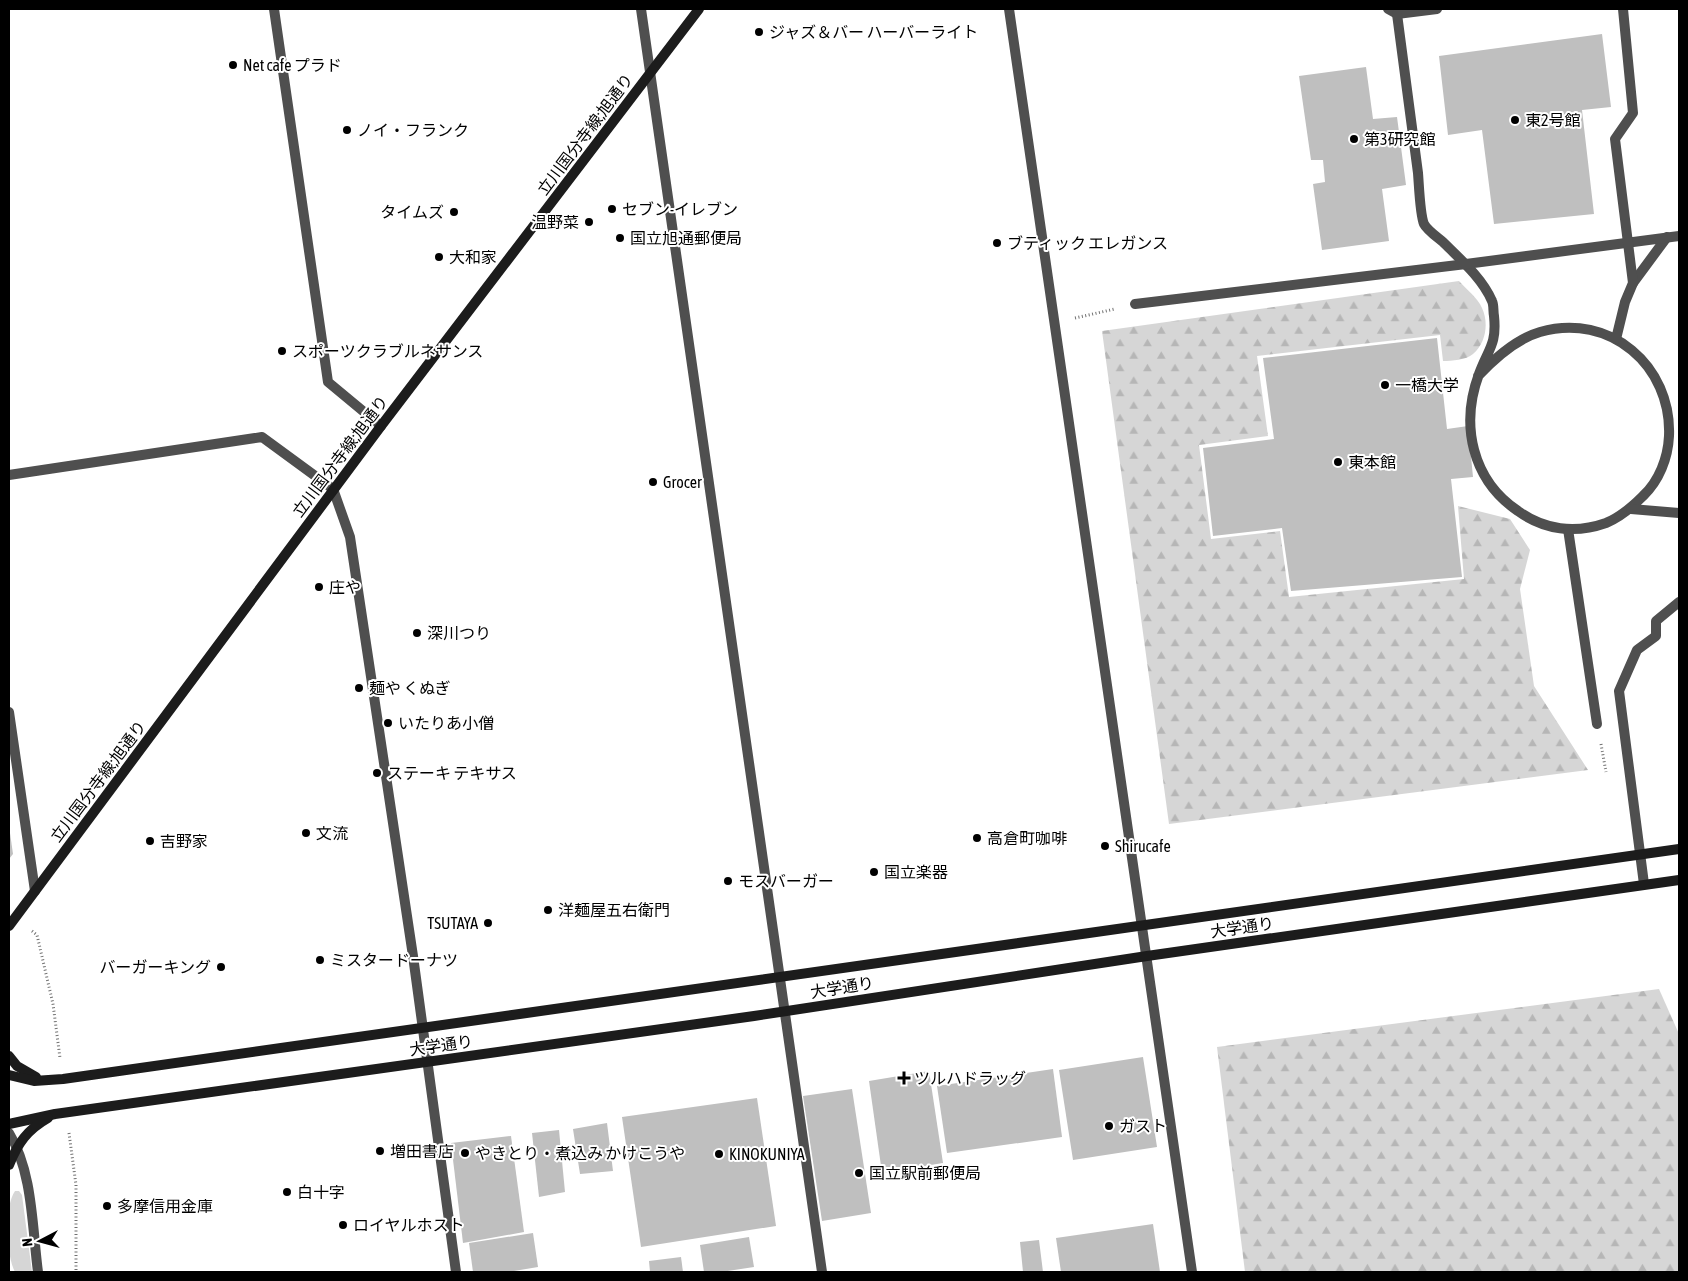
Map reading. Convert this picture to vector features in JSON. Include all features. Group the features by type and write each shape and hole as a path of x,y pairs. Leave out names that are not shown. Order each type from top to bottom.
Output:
{"main road":[{"name":"立川国分寺線;旭通り","path":"9,926 381,426 699,9"},
{"name":"大学通り","path":"9,1075 34,1081 52,1081 780,978 1142,924 1679,850"},
{"name":"大学通り","path":"9,1124 56,1114 785,1011 1146,956 1679,880"},
{"path":"9,1056 17,1066 34,1077 52,1081"},
{"path":"9,1165 17,1146 35,1125 56,1114"}],"street":[{"path":"274,9 328,382 381,426"},
{"path":"641,9 652,72 822,1272"},
{"path":"1009,9 1192,1272"},
{"path":"1388,9 1398,14 1437,9"},
{"path":"1623,9 1633,113 1615,140 1633,283"},
{"path":"1398,14 1424,225 1466,264 1492,302 1496,336 1478,376 1469,422 1472,448 1481,472 1500,497 1535,523 1568,529 1604,523 1631,509 1649,491 1665,462 1669,446 1670,421 1668,404 1660,383 1647,364 1616,338 1577,328 1554,328 1537,333 1516,343 1478,376"},
{"path":"1135,304 1679,236"},
{"path":"1616,338 1625,302 1633,283 1667,237"},
{"path":"9,475 262,437 334,489 350,537 456,1272"},
{"path":"1631,509 1679,513"},
{"path":"1568,529 1598,724"},
{"path":"1644,884 1619,691 1637,650 1656,636 1656,621 1679,602"},
{"path":"9,712 35,891"},
{"path":"9,1133 17,1146 27,1184 38,1272"}],"path":[{"path":"1055,323 1135,304"},
{"path":"1598,724 1606,776"},
{"path":"32,930 37,935 53,1004 60,1057"},
{"path":"69,1130 76,1185 76,1272"}],"green space":[{"path":"1459,281 1480,304 1486,326 1481,344 1467,358 1443,361 1440,335 1257,356 1268,436 1199,445 1211,539 1280,531 1289,597 1464,579 1458,506 1510,519 1530,550 1520,589 1534,686 1588,770 1169,824 1102,331"},
{"path":"1659,989 1679,1034 1679,1272 1245,1272 1217,1047"},
{"path":"15,1191 19,1191 22,1195 32,1272 15,1272 12,1265 8,1243 8,1219 11,1198"}],"building":[{"name":"東2号館","path":"1602,34 1611,107 1582,110 1594,214 1494,224 1482,130 1448,135 1439,56"},
{"name":"第3研究館","path":"1366,67 1373,119 1397,117 1406,185 1382,189 1389,241 1322,250 1313,184 1325,182 1323,160 1311,160 1299,76"},
{"name":"東本館","path":"1437,338 1447,429 1468,426 1473,477 1451,479 1462,577 1291,591 1282,528 1213,536 1203,448 1274,439 1263,358"},
{"path":"9,826 13,854 9,859"},
{"path":"1143,1057 1157,1147 1073,1160 1059,1070"},
{"path":"1053,1069 1062,1137 947,1153 937,1086"},
{"path":"929,1071 943,1163 882,1173 869,1081"},
{"path":"852,1089 871,1213 822,1221 803,1096"},
{"path":"757,1098 776,1226 641,1247 622,1117"},
{"path":"607,1123 613,1171 580,1174 573,1129"},
{"path":"559,1130 565,1192 539,1197 532,1133"},
{"path":"511,1136 524,1232 463,1243 451,1143"},
{"path":"1153,1224 1160,1272 1061,1272 1056,1238"},
{"path":"533,1233 538,1267 508,1272 473,1272 469,1243"},
{"path":"749,1237 754,1267 721,1272 704,1272 700,1245"},
{"path":"1039,1240 1043,1272 1023,1272 1020,1242"},
{"path":"681,1257 683,1272 650,1272 649,1261"}],"place":[{"name":"ジャズ＆バー ハーバーライト","path":"759,32"},
{"name":"Net cafe プラド","path":"233,65"},
{"name":"東2号館","path":"1515,120"},
{"name":"ノイ・フランク","path":"347,130"},
{"name":"第3研究館","path":"1354,139"},
{"name":"セブン-イレブン","path":"612,209"},
{"name":"タイムズ","path":"454,212"},
{"name":"温野菜","path":"589,222"},
{"name":"国立旭通郵便局","path":"620,238"},
{"name":"ブティック エレガンス","path":"997,243"},
{"name":"大和家","path":"439,257"},
{"name":"スポーツクラブルネサンス","path":"282,351"},
{"name":"一橋大学","path":"1385,385"},
{"name":"東本館","path":"1338,462"},
{"name":"Grocer","path":"653,482"},
{"name":"庄や","path":"319,587"},
{"name":"深川つり","path":"417,633"},
{"name":"麺や くぬぎ","path":"359,688"},
{"name":"いたりあ小僧","path":"388,723"},
{"name":"ステーキ テキサス","path":"377,773"},
{"name":"文流","path":"306,833"},
{"name":"高倉町咖啡","path":"977,838"},
{"name":"吉野家","path":"150,841"},
{"name":"Shirucafe","path":"1105,846"},
{"name":"国立楽器","path":"874,872"},
{"name":"モスバーガー","path":"728,881"},
{"name":"洋麺屋五右衛門","path":"548,910"},
{"name":"TSUTAYA","path":"488,923"},
{"name":"ミスタードーナツ","path":"320,960"},
{"name":"バーガーキング","path":"221,967"},
{"name":"ツルハドラッグ","path":"904,1078"},
{"name":"ガスト","path":"1109,1126"},
{"name":"増田書店","path":"380,1151"},
{"name":"やきとり・煮込み かけこうや","path":"465,1153"},
{"name":"KINOKUNIYA","path":"719,1154"},
{"name":"国立駅前郵便局","path":"859,1173"},
{"name":"白十字","path":"287,1192"},
{"name":"多摩信用金庫","path":"107,1206"},
{"name":"ロイヤルホスト","path":"343,1225"}]}
